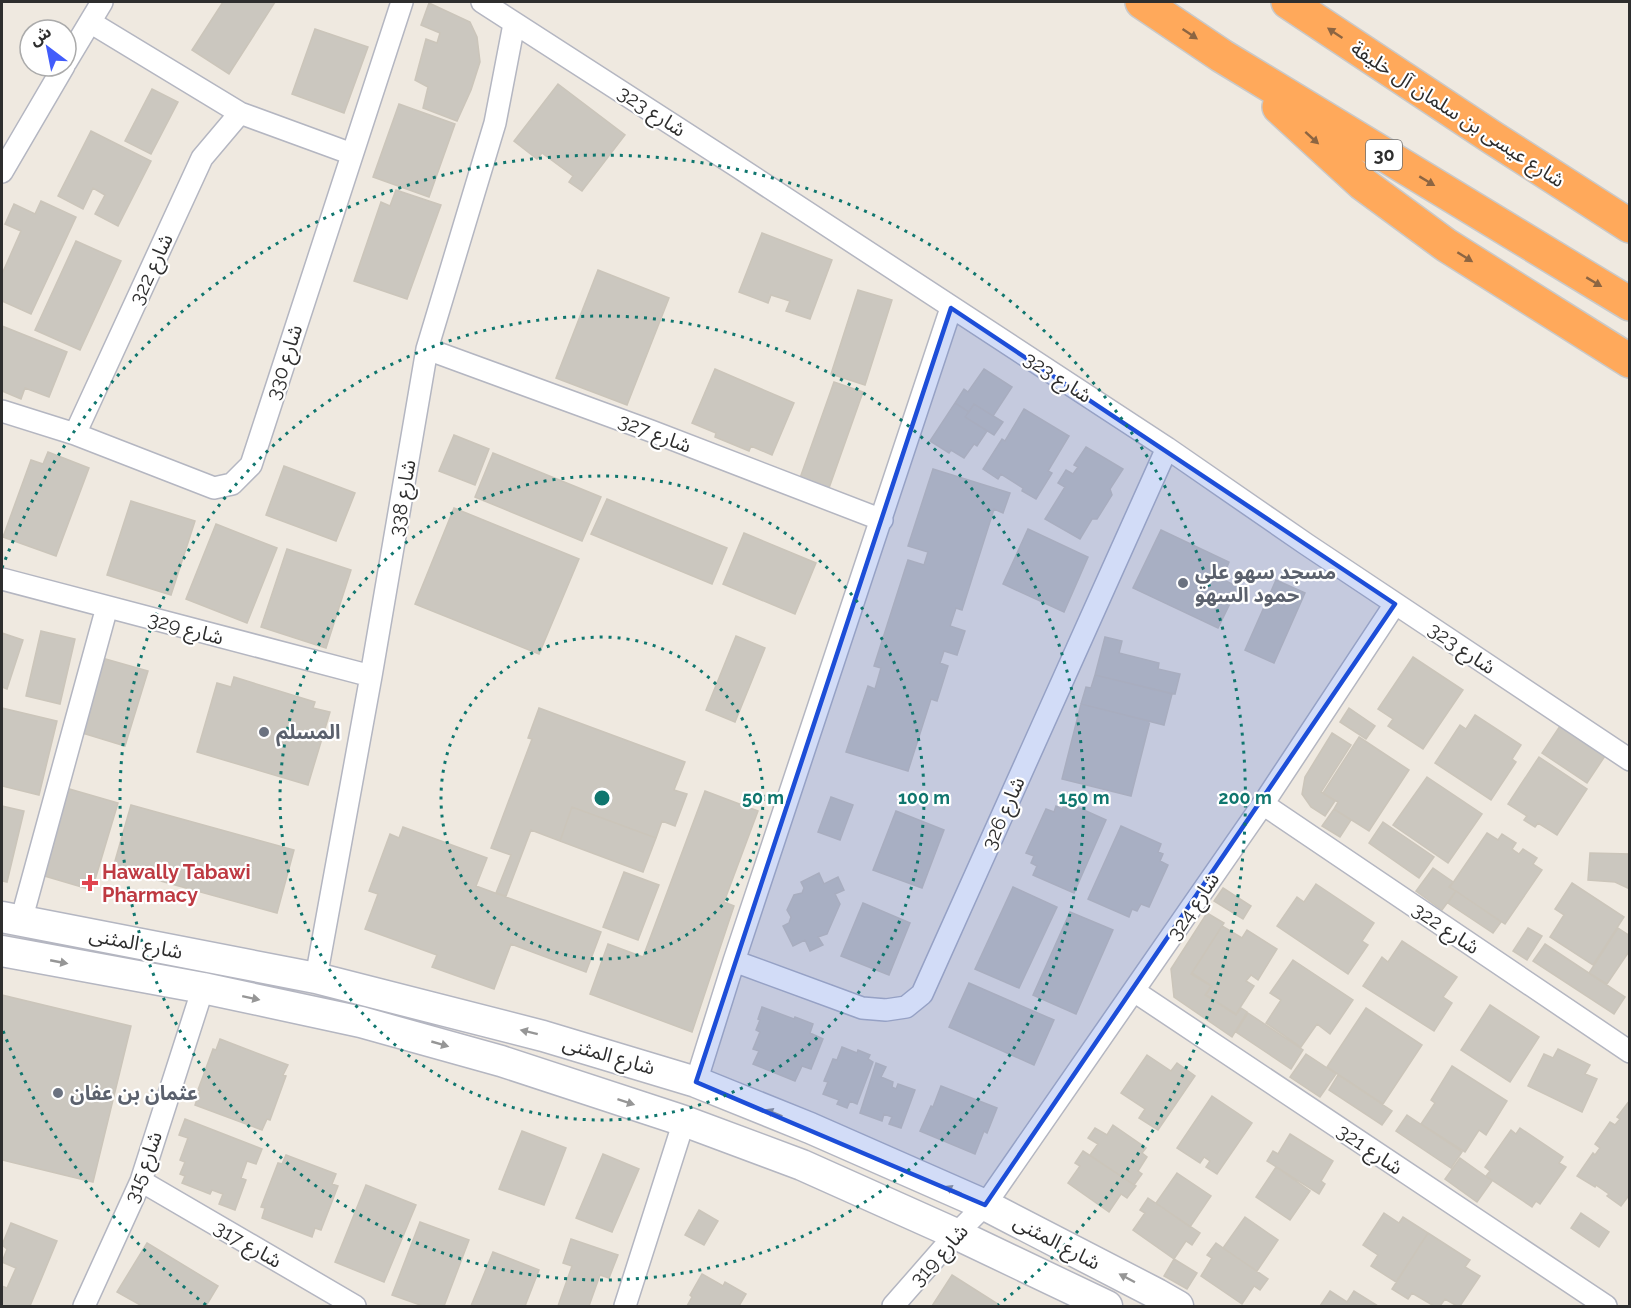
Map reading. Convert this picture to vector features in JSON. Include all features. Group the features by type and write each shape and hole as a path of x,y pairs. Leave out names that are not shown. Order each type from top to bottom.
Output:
{"highway":[{"name":"30","path":"1142,2 1222,56 1629,304"},
{"name":"شارع عيسى بن سلمان آل خليفة","path":"1288,2 1629,226"},
{"path":"1222,56 1363,184 1446,245 1629,361"},
{"path":"1493,138 1629,202"}],"street":[{"path":"78,42 102,2"},
{"name":"شارع 330","path":"2,411 75,434 214,488 232,484 250,465 402,2"},
{"name":"شارع 323","path":"482,2 630,96 1167,448 1629,760"},
{"path":"90,22 240,113 352,154"},
{"name":"شارع 338","path":"316,978 428,349 495,123 514,24"},
{"path":"2,172 57,78"},
{"name":"شارع 322","path":"75,434 202,158 240,113"},
{"path":"696,1082 951,308"},
{"name":"شارع 327","path":"428,349 651,431 882,520"},
{"name":"شارع 326","path":"734,961 862,1008 886,1010 906,1007 922,994 1167,448"},
{"name":"شارع 329","path":"2,579 371,676"},
{"name":"شارع 324","path":"985,1205 1263,804 1395,604"},
{"path":"11,919 107,607"},
{"name":"شارع 322","path":"1263,804 1629,1052"},
{"name":"شارع المثنى","path":"11,919 316,978 543,1036 696,1082 810,1128 985,1205 1178,1306"},
{"name":"شارع المثنى","path":"2,951 203,988 361,1022 501,1061 684,1121 802,1166 956,1234 1107,1306"},
{"name":"شارع 315","path":"84,1306 141,1181 203,988"},
{"name":"شارع 321","path":"1134,991 1606,1306"},
{"path":"626,1306 684,1121"},
{"name":"شارع 317","path":"141,1181 355,1306"},
{"name":"شارع 319","path":"893,1306 956,1234 985,1205"}],"highlighted area":[{"path":"951,308 1395,604 985,1205 696,1082"}],"building":[{"path":"223,2 275,2 229,74 192,50"},
{"path":"429,3 470,22 477,37 480,62 457,121 423,108 428,87 415,80 426,39 437,43 440,33 421,25"},
{"path":"315,29 368,47 344,113 292,94"},
{"path":"558,84 625,135 582,191 569,182 573,176 542,153 537,159 514,141"},
{"path":"152,89 178,102 151,154 125,141"},
{"path":"399,104 455,124 429,197 373,177"},
{"path":"91,131 151,161 118,226 95,214 105,195 93,188 83,209 58,196"},
{"path":"396,190 441,205 407,299 354,281 381,202 390,206"},
{"path":"41,201 76,217 31,314 2,301 2,274 21,231 5,224 14,204 35,214"},
{"path":"762,233 832,260 810,319 786,311 790,301 771,295 768,303 739,292"},
{"path":"76,241 121,261 80,350 35,330"},
{"path":"598,270 669,298 627,405 556,378"},
{"path":"858,290 892,300 865,385 831,374"},
{"path":"2,326 67,352 49,397 25,388 21,399 2,391"},
{"path":"715,369 794,403 772,455 751,446 749,451 715,437 716,433 692,423"},
{"path":"984,369 1012,387 993,416 974,404 969,412 955,403 964,389 968,392"},
{"path":"834,382 863,392 829,488 800,478"},
{"path":"955,403 969,412 965,417 987,431 977,446 974,444 964,458 951,450 949,453 930,441"},
{"path":"974,404 1003,422 994,435 965,417"},
{"path":"1024,409 1069,436 1048,471 1052,473 1036,499 1001,474 998,479 983,469 1002,439 1005,441"},
{"path":"454,435 489,449 475,485 439,471"},
{"path":"1086,447 1123,469 1110,489 1112,495 1097,519 1092,519 1080,539 1045,519 1065,487 1058,483 1066,470 1073,474 1078,467 1074,465"},
{"path":"48,452 89,468 56,556 3,537 31,460 43,464"},
{"path":"493,453 601,497 582,541 475,497"},
{"path":"284,466 355,493 336,541 266,515"},
{"path":"933,469 1010,493 1003,513 994,509 962,610 956,608 950,626 965,631 957,655 944,651 940,663 948,666 937,701 931,699 908,771 846,752 868,686 875,689 881,668 874,666 908,560 924,565 928,552 908,546"},
{"path":"607,499 727,548 712,584 591,534"},
{"path":"131,501 195,521 171,595 107,575"},
{"path":"454,508 579,559 539,654 415,604"},
{"path":"216,524 277,548 247,623 186,599"},
{"path":"1028,529 1088,557 1064,612 1003,584"},
{"name":"مسجد سهو علي حمود السهو","path":"1161,530 1229,562 1222,579 1238,587 1218,628 1133,588"},
{"path":"744,533 816,563 795,614 723,584"},
{"path":"287,549 351,570 326,648 261,627"},
{"path":"1276,580 1305,593 1274,663 1245,650"},
{"path":"41,631 75,639 60,704 26,696"},
{"path":"2,633 23,640 7,689 2,687"},
{"path":"736,636 765,648 735,722 706,710"},
{"path":"1105,637 1122,641 1119,653 1159,663 1158,669 1180,674 1175,694 1095,675"},
{"path":"1413,657 1463,690 1423,749 1388,726 1393,719 1378,709"},
{"path":"102,658 148,671 125,746 79,732"},
{"path":"1095,675 1172,694 1164,725 1081,704 1086,687 1091,688"},
{"name":"المسلم","path":"234,677 315,702 313,708 330,712 308,785 197,752 217,683 231,687"},
{"path":"1081,704 1150,721 1131,796 1062,779"},
{"path":"2,708 57,721 39,795 2,786"},
{"path":"539,708 685,762 674,790 687,794 675,826 662,821 656,838 572,807 560,841 531,830 506,896 496,893 511,855 491,848 532,739 528,738"},
{"path":"1349,708 1375,726 1366,739 1340,722"},
{"path":"1475,715 1521,745 1512,759 1516,762 1491,800 1435,763 1460,725 1466,729"},
{"path":"1560,726 1605,756 1587,783 1542,753"},
{"path":"1332,733 1351,745 1321,792 1335,801 1325,816 1311,807 1302,794 1305,777"},
{"path":"1359,737 1409,770 1369,831 1334,809 1338,802 1323,793"},
{"path":"1539,757 1587,789 1557,835 1538,823 1535,827 1524,820 1527,816 1508,804"},
{"path":"1427,777 1482,814 1448,863 1393,825"},
{"path":"66,788 118,803 92,890 41,875"},
{"path":"705,791 758,811 724,902 734,906 692,1032 590,994 608,944 643,957"},
{"path":"831,797 853,805 840,840 818,832"},
{"path":"1066,802 1106,820 1074,893 1033,875 1037,866 1031,863 1034,856 1026,853 1046,809 1054,812 1056,806 1062,809"},
{"path":"131,805 294,850 277,913 113,868"},
{"path":"2,806 24,811 7,882 2,881"},
{"path":"572,807 656,838 643,872 560,841"},
{"path":"1334,809 1351,820 1340,837 1322,826"},
{"path":"896,811 944,830 922,888 873,870"},
{"path":"1383,822 1434,857 1419,878 1369,843"},
{"path":"1121,826 1161,844 1158,852 1163,854 1160,861 1168,865 1149,907 1141,904 1137,911 1132,909 1129,917 1088,899"},
{"path":"403,827 487,858 476,886 601,932 586,972 511,944 494,989 432,967 437,955 365,929 378,894 369,891 390,834 399,838"},
{"path":"1487,833 1498,840 1502,834 1516,843 1512,849 1519,854 1523,849 1537,858 1533,864 1542,870 1505,924 1450,887"},
{"path":"1590,853 1630,854 1630,889 1615,882 1588,880"},
{"path":"1433,868 1453,882 1449,887 1456,891 1442,910 1416,891"},
{"path":"624,872 659,885 638,940 603,927"},
{"path":"819,873 824,884 838,877 844,890 835,894 840,904 827,934 818,937 823,945 810,951 805,940 793,946 783,926 789,923 791,917 787,910 794,895 802,893 804,888 801,882"},
{"path":"1572,883 1624,917 1593,965 1550,937 1564,915 1555,909"},
{"path":"1316,884 1374,923 1362,941 1368,945 1348,974 1277,926 1297,897 1304,902"},
{"path":"1013,887 1057,907 1019,988 975,969"},
{"path":"1223,888 1251,906 1243,919 1214,901"},
{"path":"1456,891 1501,922 1493,933 1448,903"},
{"path":"863,903 910,923 889,975 841,956"},
{"path":"1070,912 1113,930 1076,1014 1033,995"},
{"path":"1207,913 1224,923 1191,974 1211,986 1205,995 1236,1015 1241,1008 1247,1012 1232,1037 1174,997 1171,969"},
{"path":"1222,926 1242,938 1247,930 1277,949 1258,980 1251,975 1246,981 1254,986 1236,1014 1206,995 1212,986 1192,973"},
{"path":"1528,928 1542,936 1527,960 1513,951"},
{"path":"1618,928 1630,936 1630,950 1607,984 1589,973"},
{"path":"1402,941 1457,977 1443,997 1452,1003 1434,1031 1363,986 1382,957 1388,962"},
{"path":"1545,944 1625,997 1614,1014 1533,961"},
{"path":"1293,960 1353,1000 1330,1034 1317,1024 1301,1047 1266,1023 1281,1000 1270,993"},
{"path":"969,983 1054,1020 1034,1065 949,1027"},
{"name":"عثمان بن عفان","path":"2,995 131,1026 93,1182 2,1160"},
{"path":"1490,1005 1539,1037 1510,1082 1461,1050"},
{"path":"762,1007 813,1024 810,1033 823,1039 811,1069 802,1066 795,1081 753,1064 759,1051 753,1049 760,1032 756,1030"},
{"path":"1366,1008 1422,1045 1383,1104 1327,1067"},
{"path":"1248,1013 1303,1050 1291,1069 1236,1032"},
{"path":"220,1039 288,1065 270,1120 267,1119 262,1130 195,1105 213,1049 216,1050"},
{"path":"842,1047 870,1055 868,1059 873,1062 857,1104 850,1101 847,1108 837,1104 839,1100 823,1094 828,1082 824,1081 833,1059 837,1060"},
{"path":"1558,1049 1590,1065 1585,1074 1597,1079 1582,1112 1528,1086 1544,1054 1553,1058"},
{"path":"1306,1054 1336,1074 1320,1097 1290,1077"},
{"path":"1147,1055 1171,1071 1177,1063 1195,1076 1158,1130 1139,1118 1145,1109 1121,1093"},
{"path":"876,1063 886,1067 881,1077 893,1082 892,1087 896,1089 898,1084 915,1090 901,1128 889,1124 892,1117 884,1114 882,1121 860,1113"},
{"path":"1452,1066 1507,1101 1486,1135 1479,1130 1465,1152 1421,1124 1435,1103 1431,1100"},
{"path":"1338,1075 1392,1111 1382,1125 1329,1090"},
{"path":"941,1086 997,1108 987,1133 984,1131 975,1154 920,1131"},
{"path":"1212,1096 1252,1123 1217,1174 1206,1167 1210,1161 1204,1157 1200,1163 1177,1148"},
{"path":"1630,1100 1630,1194 1621,1206 1596,1185 1595,1187 1577,1176 1593,1153 1595,1155 1600,1148 1595,1144 1610,1122 1615,1125 1620,1119 1617,1117"},
{"path":"1407,1115 1462,1152 1451,1168 1396,1131"},
{"path":"185,1119 262,1149 256,1164 247,1161 241,1178 246,1180 235,1210 219,1204 223,1194 212,1190 210,1194 182,1183 185,1176 180,1174 185,1162 180,1160 188,1138 179,1135"},
{"path":"1113,1125 1146,1148 1142,1153 1147,1157 1138,1171 1142,1174 1134,1185 1090,1155 1098,1144 1088,1138 1095,1128 1107,1135"},
{"path":"1520,1128 1563,1157 1559,1163 1566,1167 1540,1204 1536,1201 1532,1207 1486,1176 1490,1171 1485,1167 1511,1130 1516,1134"},
{"path":"522,1131 566,1148 544,1205 499,1189"},
{"path":"1290,1134 1333,1161 1321,1181 1325,1184 1319,1194 1267,1161 1273,1151 1278,1154"},
{"path":"1083,1151 1136,1186 1127,1198 1121,1194 1109,1212 1068,1183 1080,1166 1075,1163"},
{"path":"603,1154 639,1169 612,1232 576,1218"},
{"path":"286,1155 336,1174 332,1184 338,1186 321,1230 315,1228 312,1237 262,1218 265,1208 261,1207 278,1163 282,1164"},
{"path":"1460,1158 1492,1181 1477,1202 1445,1179"},
{"path":"1276,1167 1310,1191 1290,1220 1256,1197"},
{"path":"1177,1173 1211,1196 1190,1227 1156,1203"},
{"path":"366,1185 416,1205 384,1282 335,1262"},
{"path":"1148,1198 1200,1233 1192,1245 1186,1241 1174,1259 1133,1230 1145,1213 1140,1210"},
{"path":"699,1210 718,1221 704,1245 685,1235"},
{"path":"1384,1213 1399,1223 1403,1217 1428,1233 1396,1282 1371,1266 1378,1255 1363,1245"},
{"path":"1581,1213 1609,1232 1599,1247 1571,1228"},
{"path":"1245,1217 1278,1240 1257,1271 1223,1248"},
{"path":"420,1222 469,1240 444,1306 423,1306 392,1295"},
{"path":"11,1223 57,1241 30,1306 2,1306 2,1286 7,1288 16,1268 2,1262 7,1249 2,1245"},
{"path":"1428,1233 1470,1260 1465,1267 1480,1276 1460,1306 1445,1299 1440,1306 1434,1306 1412,1293 1408,1299 1392,1289"},
{"path":"571,1239 618,1255 609,1278 600,1275 589,1306 558,1306 572,1266 563,1263"},
{"path":"147,1243 218,1286 206,1306 142,1306 117,1292"},
{"path":"1216,1243 1268,1279 1260,1290 1254,1286 1242,1304 1201,1276 1212,1258 1207,1255"},
{"path":"493,1252 539,1270 525,1306 471,1306"},
{"path":"1174,1259 1197,1273 1187,1289 1164,1276"},
{"path":"702,1274 723,1286 725,1282 746,1294 739,1306 687,1306 692,1297 690,1295"},
{"path":"952,1275 1001,1306 932,1306"},
{"path":"1330,1291 1347,1302 1354,1291 1378,1306 1320,1306"}],"place":[{"name":"مسجد سهو علي حمود السهو","path":"1183,583"},
{"name":"المسلم","path":"264,732"},
{"name":"Hawally Tabawi Pharmacy","path":"90,883"},
{"name":"عثمان بن عفان","path":"58,1093"}]}
